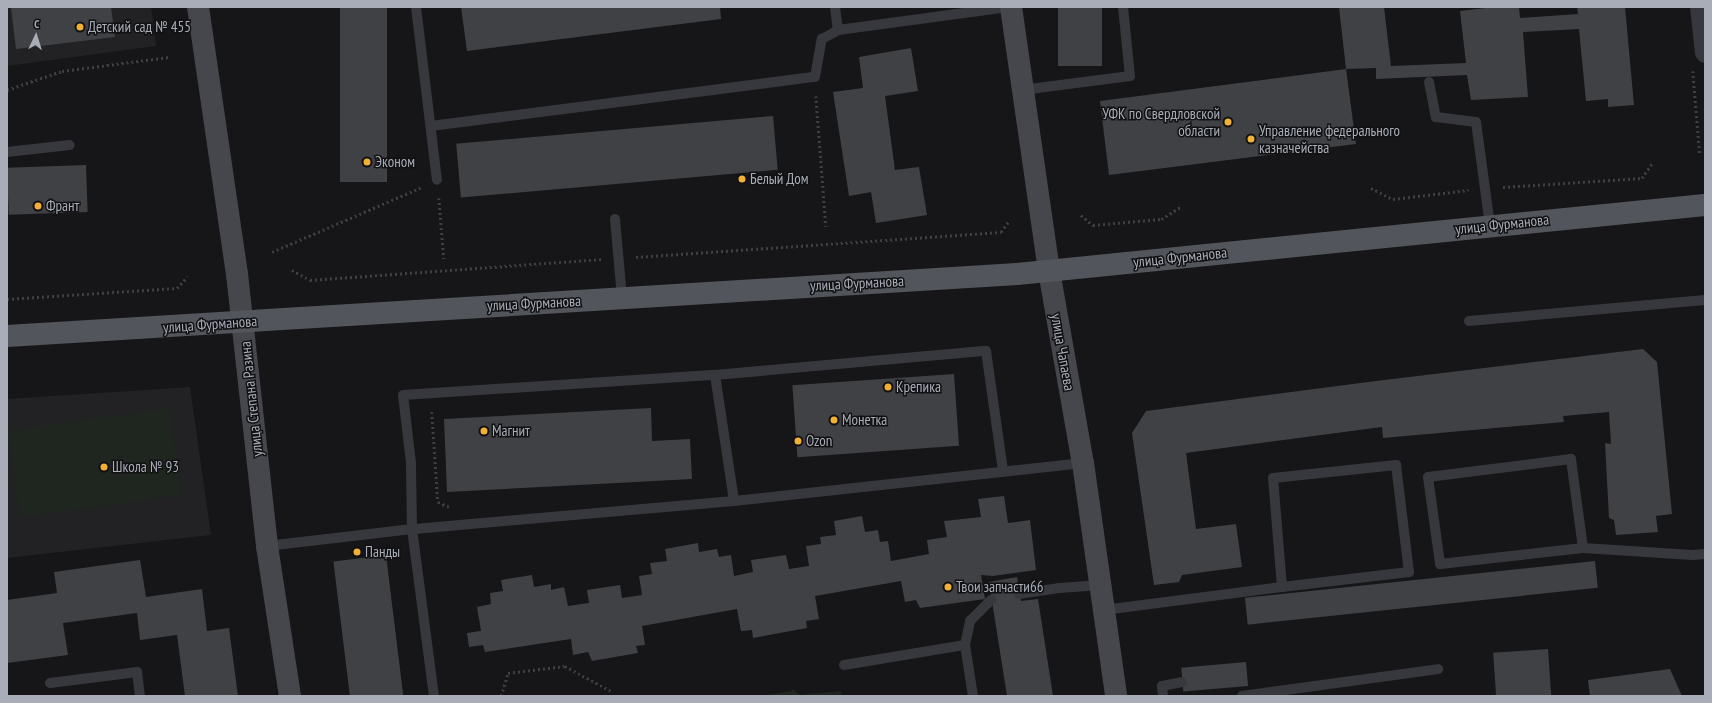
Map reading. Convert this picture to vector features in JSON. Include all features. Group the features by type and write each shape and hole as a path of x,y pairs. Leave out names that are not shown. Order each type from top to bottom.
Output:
{"main road":[{"name":"улица Степана Разина","path":"198,7 237,274 268,546 290,696"},
{"name":"улица Чапаева","path":"1012,7 1022,90 1049,271 1083,464 1116,696"},
{"name":"улица Фурманова","path":"7,336 192,326 242,321 1049,271 1705,205"}],"street":[{"path":"1700,7 1705,53"}],"lane":[{"path":"416,7 437,180"},
{"path":"835,7 838,30"},
{"path":"431,126 815,77 822,39 838,30 1008,7"},
{"path":"1022,90 1130,76 1123,7"},
{"path":"1429,82 1436,117 1476,122 1490,226"},
{"path":"7,152 70,145"},
{"path":"614,219 622,298"},
{"path":"1469,321 1705,300"},
{"path":"434,696 412,529 411,462 403,395 715,375 986,351 1003,471"},
{"path":"715,375 734,501"},
{"path":"1583,548 1571,459 1428,477 1440,564 1583,548 1693,555 1705,554"},
{"path":"268,546 412,529 734,501 1003,471 1083,464"},
{"path":"1104,610 1409,572 1396,465 1273,478 1282,587"},
{"path":"1019,594 1059,588 1101,585"},
{"path":"973,696 965,645 970,621 991,600"},
{"path":"844,665 965,645"},
{"path":"1242,696 1438,669"},
{"path":"50,683 137,672 140,696"},
{"path":"1164,696 1162,686 1182,682"}],"path":[{"path":"7,90 62,71 169,57"},
{"path":"1693,70 1700,156"},
{"path":"815,77 826,227"},
{"path":"1370,188 1393,199 1486,188 1642,178 1652,164"},
{"path":"272,252 437,180 444,260"},
{"path":"1082,215 1093,225 1161,219 1182,206"},
{"path":"292,270 310,280 1001,232 1009,221"},
{"path":"7,299 177,288 187,277"},
{"path":"433,393 431,410 438,502 451,508"},
{"path":"501,696 508,673 564,666 611,691"}],"shaded area":[{"name":"Детский сад № 455","path":"7,7 151,7 156,46 7,66"},
{"name":"Школа № 93","path":"190,387 211,535 7,558 7,399"},
{"path":"169,408 181,495 20,518 8,431"},
{"path":"791,688 800,695 841,691 842,696 758,696 792,691"}],"building":[{"path":"111,7 115,37 16,49 11,8"},
{"path":"340,7 387,7 387,182 340,182"},
{"path":"461,7 720,7 721,19 467,51"},
{"path":"1058,7 1102,7 1102,66 1058,66"},
{"path":"1339,7 1384,7 1391,66 1466,63 1460,11 1494,7 1519,7 1520,18 1578,14 1577,7 1625,7 1634,105 1608,107 1608,99 1586,101 1579,29 1523,32 1528,97 1471,100 1467,75 1376,79 1376,68 1346,69"},
{"path":"911,48 918,91 885,96 895,170 919,167 927,215 876,223 871,192 849,196 833,92 863,88 859,57"},
{"name":"УФК по Свердловской области","path":"1346,69 1356,144 1109,175 1100,101"},
{"path":"773,116 778,170 461,198 456,144"},
{"path":"86,165 88,212 9,215 7,168"},
{"path":"1643,349 1657,362 1672,514 1656,516 1658,532 1616,535 1614,520 1609,518 1605,443 1611,444 1609,412 1563,416 1564,422 1383,438 1382,427 1186,453 1196,529 1236,524 1242,567 1182,575 1179,582 1154,585 1132,433 1146,411 1376,381"},
{"path":"954,374 959,446 797,457 792,385"},
{"path":"651,408 652,441 690,439 692,479 447,492 444,419"},
{"path":"1004,496 1008,523 1030,520 1036,570 993,576 981,575 985,599 920,608 916,600 905,602 901,581 815,596 819,619 806,621 807,628 753,638 752,630 741,631 737,609 642,626 645,645 636,646 638,653 592,661 588,652 573,655 571,639 485,652 483,645 469,647 467,633 481,631 477,607 491,604 490,593 503,591 501,580 532,575 534,587 551,584 551,590 564,587 568,606 589,603 587,590 620,585 622,598 642,595 639,576 652,574 650,563 667,561 665,549 698,543 699,552 717,549 719,557 731,555 734,576 753,572 751,560 786,555 789,569 809,566 806,546 821,544 820,537 836,535 834,521 862,516 865,532 878,530 880,542 888,541 891,561 929,554 927,540 947,537 944,521 981,517 978,499"},
{"path":"386,555 403,696 350,696 333,561"},
{"path":"140,560 146,597 202,589 207,631 229,628 238,696 185,696 177,635 140,640 137,613 63,623 68,655 7,663 7,600 57,593 54,572"},
{"path":"1595,561 1598,588 1248,625 1245,598"},
{"path":"1017,577 1021,601 1038,599 1053,696 1007,696 989,582"},
{"path":"1548,649 1551,696 1496,696 1493,653"},
{"path":"1246,662 1248,686 1183,692 1181,668"},
{"path":"1670,669 1682,696 1590,696 1588,680"}],"place":[{"name":"Детский сад № 455","path":"80,27"},
{"name":"УФК по Свердловской области","path":"1228,122"},
{"name":"Управление федерального казначейства","path":"1251,139"},
{"name":"Эконом","path":"367,162"},
{"name":"Белый Дом","path":"742,179"},
{"name":"Франт","path":"38,206"},
{"name":"Крепика","path":"888,387"},
{"name":"Монетка","path":"834,420"},
{"name":"Магнит","path":"484,431"},
{"name":"Ozon","path":"798,441"},
{"name":"Школа № 93","path":"104,467"},
{"name":"Панды","path":"357,552"},
{"name":"Твои запчасти66","path":"948,587"}]}
